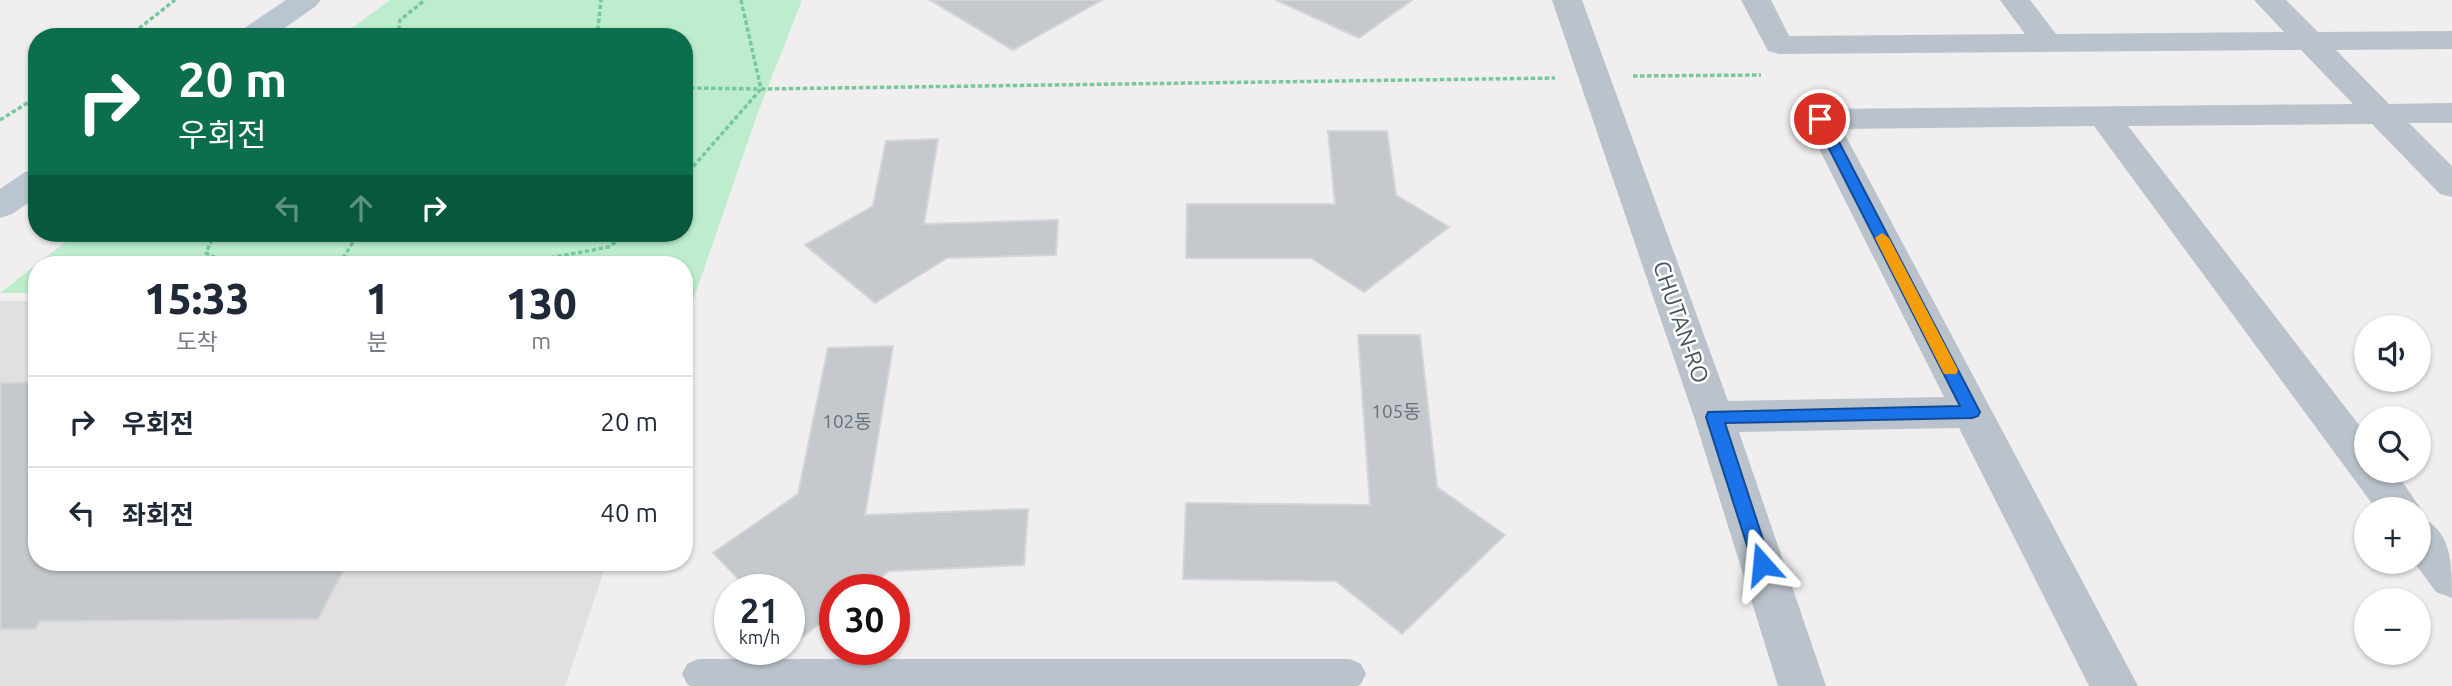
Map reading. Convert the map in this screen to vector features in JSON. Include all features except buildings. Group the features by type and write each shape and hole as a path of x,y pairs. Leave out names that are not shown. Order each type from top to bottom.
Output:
{"street":[{"path":"264,28 306,0"},
{"name":"CHUTAN-RO","path":"1567,0 1714,417 1802,686"},
{"path":"1756,0 1779,45 2452,40"},
{"path":"2015,0 2047,43"},
{"path":"2269,0 2452,186"},
{"path":"2114,686 1820,119 2452,113"},
{"path":"2104,117 2354,449"},
{"path":"0,206 28,186"},
{"path":"1714,417 1972,412"},
{"path":"2380,483 2391,497"},
{"path":"2431,551 2452,579"}],"lane":[{"path":"698,674 1065,681 1350,674"}],"path":[{"path":"139,28 175,0"},
{"path":"399,28 400,20 425,0"},
{"path":"598,28 601,0"},
{"path":"741,0 761,89"},
{"path":"693,88 1417,80"},
{"path":"693,167 761,89"},
{"path":"0,120 28,103"},
{"path":"211,242 206,253 212,256"},
{"path":"559,256 608,247 615,242"}],"shaded area":[{"path":"0,301 28,301 28,571 604,571 565,686 0,686"}],"green space":[{"path":"390,0 802,0 757,115 694,298 693,256 47,256 65,242 693,242 693,28 352,28"},
{"path":"28,271 28,293 0,293"}],"slow traffic":[{"path":"1882,238 1950,370"}],"route":[{"path":"1762,564 1714,417 1972,412 1820,119"}]}
